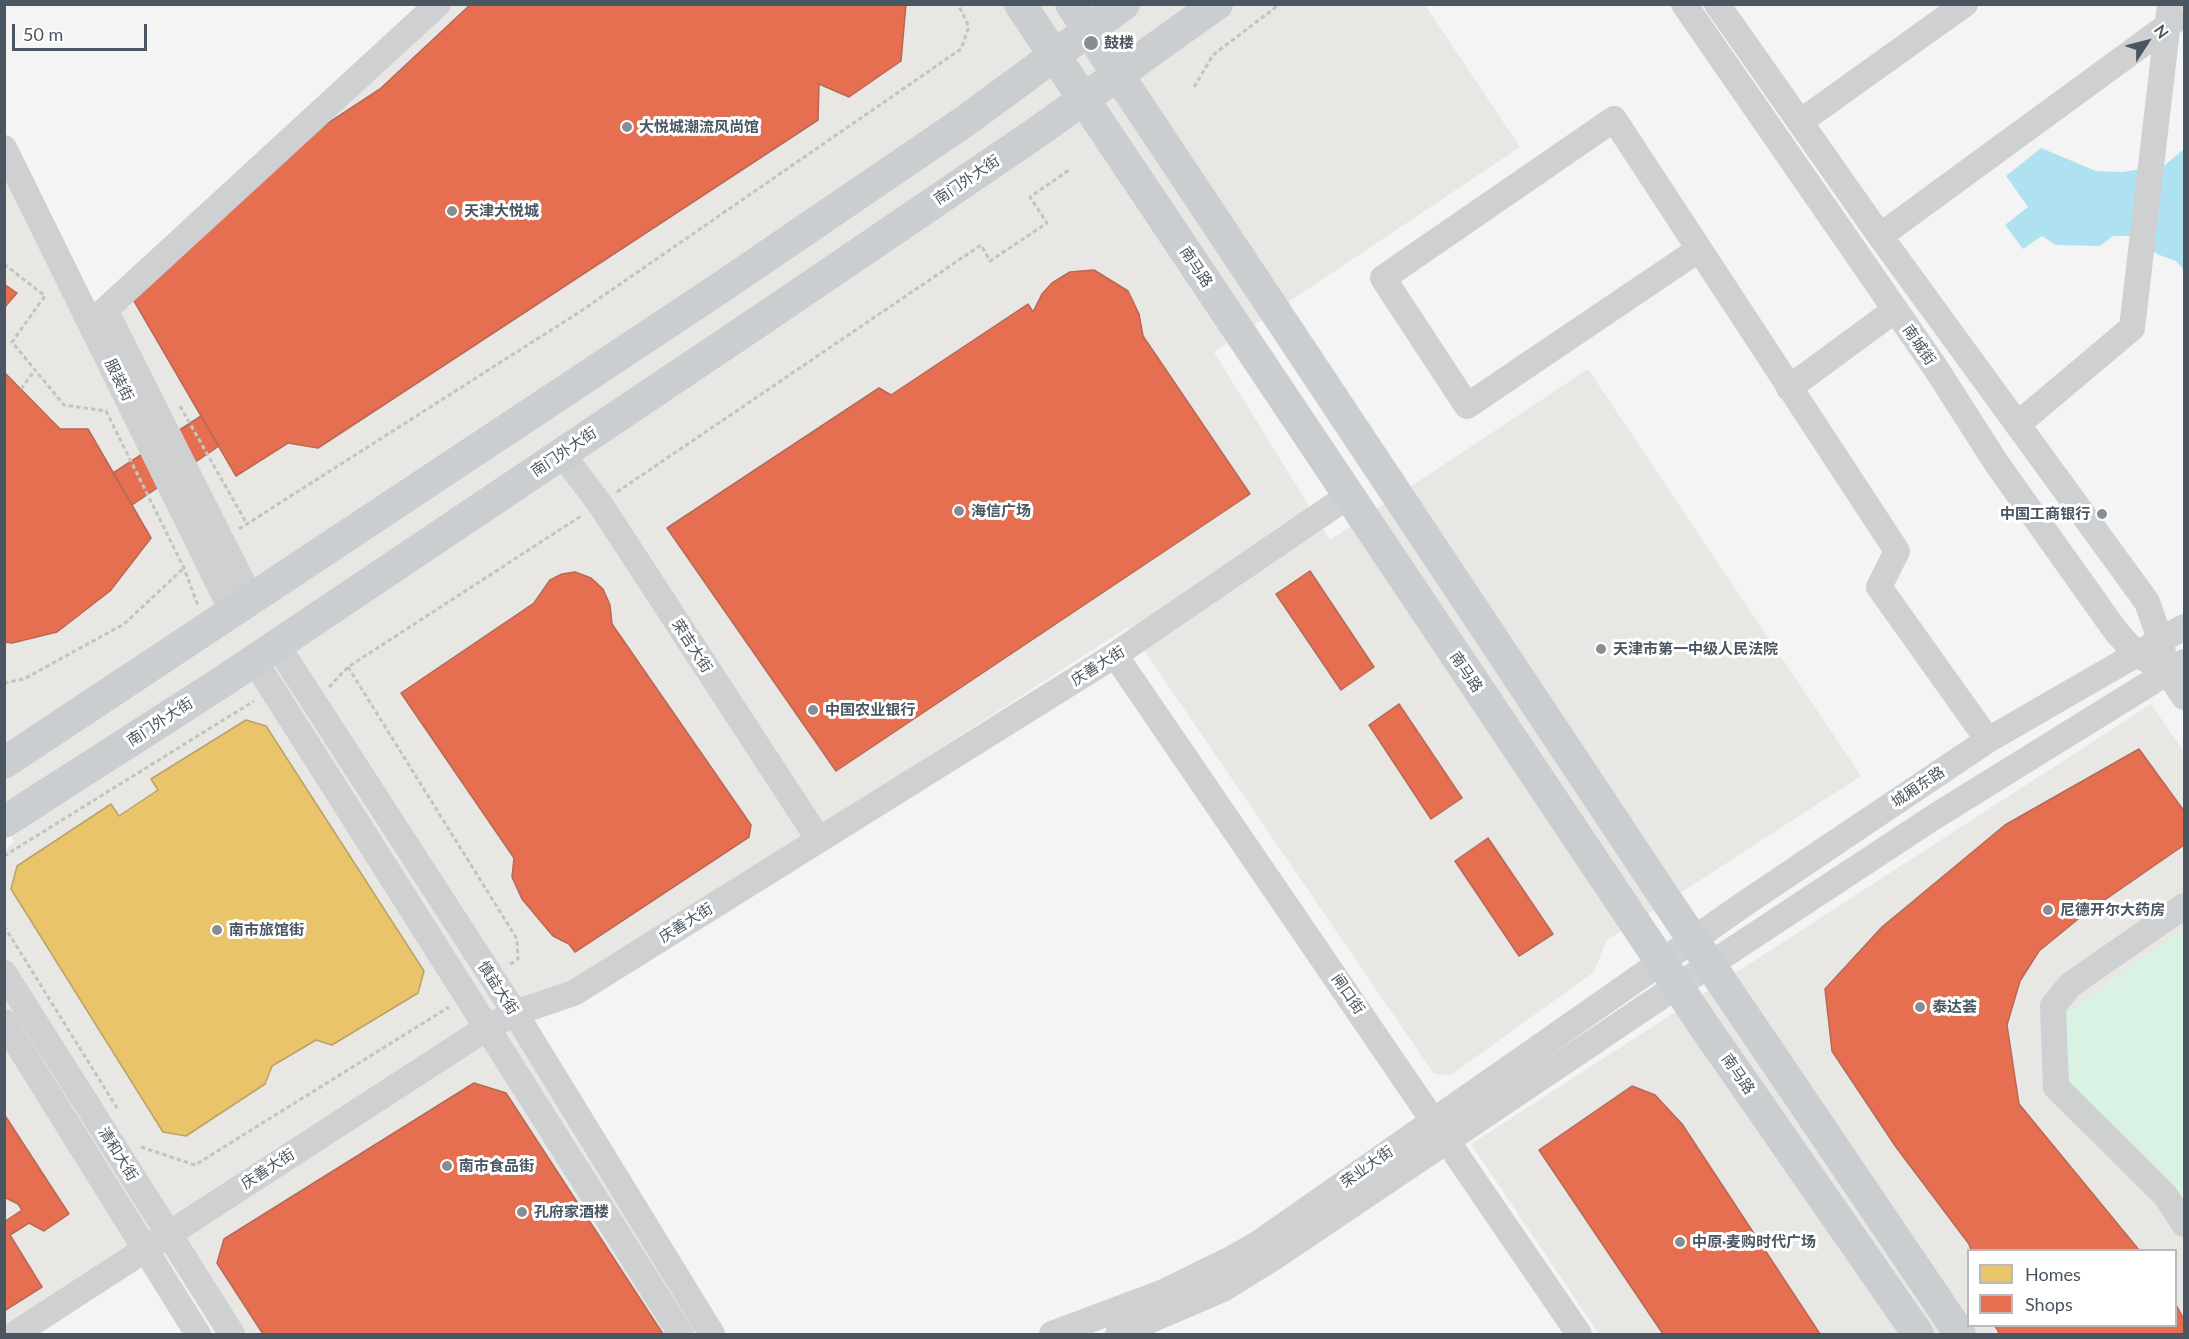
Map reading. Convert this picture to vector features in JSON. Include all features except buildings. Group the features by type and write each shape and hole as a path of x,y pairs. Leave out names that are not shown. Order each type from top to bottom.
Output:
{"main road":[{"name":"南马路","path":"1020,4 1669,974 1918,1335"},
{"path":"1071,4 1701,952 1960,1335"},
{"path":"4,763 730,282 968,119 1124,4"},
{"name":"南门外大街","path":"4,822 255,660 562,454 1085,99 1217,4"}],"street":[{"path":"98,316 438,4"},
{"name":"南城街","path":"1684,4 1895,310 2004,473 2115,630 2135,653 2176,667"},
{"name":"南城街","path":"1718,4 1880,236 2147,602 2160,639 2176,667 2184,697"},
{"path":"1800,122 1965,4"},
{"path":"1880,236 2174,15"},
{"path":"2018,424 2132,328 2174,15"},
{"path":"1698,250 1467,406 1383,278 1614,119 1897,551 1878,587 1988,740"},
{"name":"服装街","path":"8,165 98,316 202,554 231,614"},
{"path":"1789,388 1895,310"},
{"name":"荣吉大街","path":"562,454 600,504 819,840"},
{"name":"庆善大街","path":"15,1335 488,1027 515,1013 574,993 1115,655 1348,496"},
{"name":"城厢东路","path":"1669,974 1988,740 2135,653 2184,627"},
{"name":"闸口街","path":"1115,655 1579,1335"},
{"name":"慎益大街","path":"255,660 313,704 515,1013 712,1335"},
{"name":"慎益大街","path":"255,660 284,710 488,1027 681,1335"},
{"name":"城厢东路","path":"1701,952 2176,667"},
{"path":"2184,907 2070,985 2053,1006 2056,1087 2165,1195 2184,1224"},
{"name":"清和大街","path":"4,973 232,1335"},
{"name":"荣业大街","path":"1052,1335 1164,1292 1231,1259 1441,1130 1669,974"},
{"name":"清和大街","path":"4,1022 198,1335"},
{"name":"荣业大街","path":"1118,1335 1223,1289 1273,1258 1441,1130"}],"path":[{"path":"4,683 24,679 124,624 202,554 581,311 961,49 969,27 958,4"},
{"path":"1194,87 1212,55 1280,4"},
{"path":"313,704 348,667 600,504 981,244 990,261 1047,223 1030,197 1069,170"},
{"path":"4,264 45,296 12,342 64,405 106,411 202,554 231,614"},
{"path":"21,389 35,370"},
{"path":"177,401 247,524"},
{"path":"254,701 255,660"},
{"path":"348,667 517,939 518,959 492,978"},
{"path":"4,856 254,701 284,710"},
{"path":"4,926 117,1109"},
{"path":"136,1139 143,1149 195,1165 467,995"}],"shaded area":[{"path":"434,4 1425,5 1520,147 1214,352 1330,540 1588,369 1861,776 1606,941 1594,972 1451,1075 1434,1074 1128,627 509,1027 700,1334 215,1334 156,1240 5,1334 4,849 14,842 5,825 5,174 15,162 98,309"},
{"path":"2151,704 2184,752 2184,1334 1599,1334 1471,1144"}],"green space":[{"path":"2181,930 2184,936 2184,1201 2170,1179 2071,1085 2059,1018"}],"water":[{"path":"2041,148 2096,171 2123,172 2146,168 2159,170 2184,149 2184,268 2176,261 2157,254 2147,245 2129,236 2113,236 2100,246 2056,245 2042,236 2023,249 2005,225 2028,207 2006,176"}],"place":[{"name":"鼓楼","path":"1091,43"},
{"name":"大悦城潮流风尚馆","path":"627,127"},
{"name":"天津大悦城","path":"452,211"},
{"name":"海信广场","path":"959,511"},
{"name":"中国工商银行","path":"2102,514"},
{"name":"天津市第一中级人民法院","path":"1601,649"},
{"name":"中国农业银行","path":"813,710"},
{"name":"尼德开尔大药房","path":"2048,910"},
{"name":"南市旅馆街","path":"217,930"},
{"name":"泰达荟","path":"1920,1007"},
{"name":"南市食品街","path":"447,1166"},
{"name":"孔府家酒楼","path":"522,1212"},
{"name":"中原·麦购时代广场","path":"1680,1242"}]}
